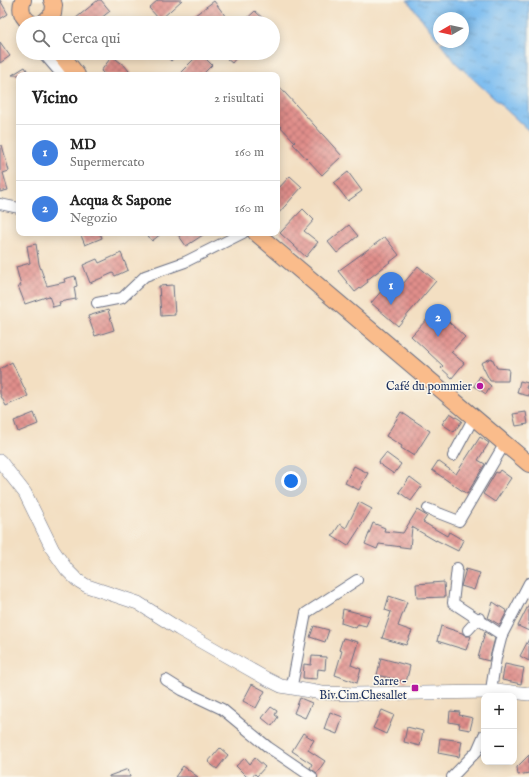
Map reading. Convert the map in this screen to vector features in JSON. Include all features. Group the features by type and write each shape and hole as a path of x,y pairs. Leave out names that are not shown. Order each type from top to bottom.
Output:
{"main road":[{"path":"21,2 22,14 24,16"},
{"path":"65,60 75,72"},
{"path":"260,236 529,464"}],"street":[{"path":"49,60 59,72"},
{"path":"0,204 16,207"},
{"path":"97,302 122,298 145,276 185,262 237,236"},
{"path":"453,456 474,418"},
{"path":"428,509 459,521 505,443"},
{"path":"0,461 25,493 53,550 67,570 77,580 87,586 138,603 179,629 265,678 290,688 322,693 481,694"},
{"path":"456,568 453,603 479,618 502,635"},
{"path":"290,688 299,652 306,613 357,580"},
{"path":"491,693 502,635 529,583"},
{"path":"468,630 479,618"},
{"path":"166,680 182,690 222,709 268,747 312,777"},
{"path":"492,693 496,690 529,694"},
{"path":"452,777 477,751 481,742"}],"water":[{"path":"407,0 529,0 529,131 456,63 445,48 469,48 469,12 433,12 433,33"}],"building":[{"path":"0,0 8,14 0,19"},
{"path":"98,0 101,0 110,11 104,16 79,16"},
{"path":"158,0 182,0 164,16 156,16 149,8"},
{"path":"214,1 225,16 194,16"},
{"path":"255,11 260,16 250,16"},
{"path":"0,42 10,56 0,63"},
{"path":"109,60 117,60 130,72 102,72 101,71"},
{"path":"193,60 207,60 212,65 205,72 181,72"},
{"path":"25,67 28,72 17,72"},
{"path":"280,87 342,156 322,175 293,144 295,142 280,126"},
{"path":"2,145 9,171 3,173 8,190 0,192 0,146"},
{"path":"348,172 362,191 348,201 334,183"},
{"path":"290,176 302,187 280,212 280,187"},
{"path":"303,209 314,220 304,231 318,242 306,257 280,233"},
{"path":"349,225 358,236 337,253 328,242"},
{"path":"81,236 101,236 102,238 85,245"},
{"path":"148,236 158,236 152,241"},
{"path":"179,236 201,236 186,246"},
{"path":"385,237 399,255 367,280 368,282 355,292 338,271"},
{"path":"36,244 39,264 47,286 65,282 64,279 75,276 77,286 74,287 76,299 59,302 60,305 53,307 49,296 25,304 18,286 21,286 16,267 30,263 27,246"},
{"path":"121,253 128,270 115,276 113,273 90,283 83,265 97,259 99,263"},
{"path":"418,266 436,281 398,326 371,303 384,288 393,296"},
{"path":"173,285 175,315 161,316 159,286"},
{"path":"108,310 114,330 95,336 88,316"},
{"path":"436,310 465,337 451,352 464,363 452,378 441,368 443,366 411,336"},
{"path":"492,358 497,368 509,369 508,381 490,381 481,363"},
{"path":"12,362 28,396 6,406 0,394 0,369"},
{"path":"480,376 491,386 486,394 474,386"},
{"path":"520,381 528,383 526,388 529,389 529,396 517,393"},
{"path":"401,412 430,431 414,456 386,436"},
{"path":"526,412 528,424 516,426 513,414"},
{"path":"34,413 38,424 18,432 14,421"},
{"path":"450,413 462,421 454,432 442,424"},
{"path":"480,437 489,443 478,460 485,464 467,494 432,470 438,461 456,474"},
{"path":"386,453 401,464 394,474 378,463"},
{"path":"354,466 368,473 359,490 345,483"},
{"path":"500,470 511,478 495,502 483,494 496,472 498,473"},
{"path":"410,477 422,486 411,501 399,492"},
{"path":"359,502 372,509 348,546 332,536 340,524 346,528"},
{"path":"417,510 427,516 423,522 447,536 449,532 463,540 458,551 436,541 412,527 410,548 379,544 377,549 365,544 373,523 385,528 384,531 403,533"},
{"path":"466,569 480,573 474,590 461,586"},
{"path":"444,582 445,597 417,598 416,584"},
{"path":"389,596 407,602 398,626 412,631 406,645 382,638 391,612 385,610"},
{"path":"493,602 507,611 500,625 488,618"},
{"path":"529,604 529,631 518,626"},
{"path":"343,609 370,616 366,626 358,624 356,628 341,623"},
{"path":"314,626 329,630 325,642 310,637"},
{"path":"441,626 462,633 466,636 471,636 466,650 437,641"},
{"path":"485,632 495,638 489,661 478,658"},
{"path":"343,638 358,642 351,665 361,669 357,683 335,675 342,651 339,650"},
{"path":"529,639 529,661 520,656"},
{"path":"312,656 326,657 325,670 318,669 317,679 303,678 304,664 311,665"},
{"path":"381,658 410,666 406,682 377,675"},
{"path":"505,664 524,668 521,684 502,680"},
{"path":"252,684 265,691 256,708 243,701"},
{"path":"300,698 312,703 305,718 294,713"},
{"path":"271,707 277,711 275,715 278,717 272,726 262,718"},
{"path":"382,710 394,715 386,734 373,728"},
{"path":"450,711 460,712 459,715 473,718 470,730 459,728 460,724 449,722"},
{"path":"330,712 343,717 337,734 324,729"},
{"path":"407,727 423,731 420,746 404,742"},
{"path":"303,733 314,740 308,750 325,761 317,773 310,768 312,764 292,751"},
{"path":"440,738 462,741 459,757 438,753"},
{"path":"220,748 228,755 217,769 208,762"},
{"path":"529,755 529,773 518,775 517,767"},
{"path":"245,758 250,764 255,758 265,767 257,776 255,774 251,777 247,777 236,766"},
{"path":"183,766 198,777 175,777"},
{"path":"128,769 130,777 109,777 109,776"}],"place":[{"name":"MD","path":"391,305"},
{"name":"Acqua & Sapone","path":"438,337"},
{"name":"Café du pommier","path":"480,386"},
{"name":"Sarre - Biv.Cim.Chesallet","path":"415,688"}]}
